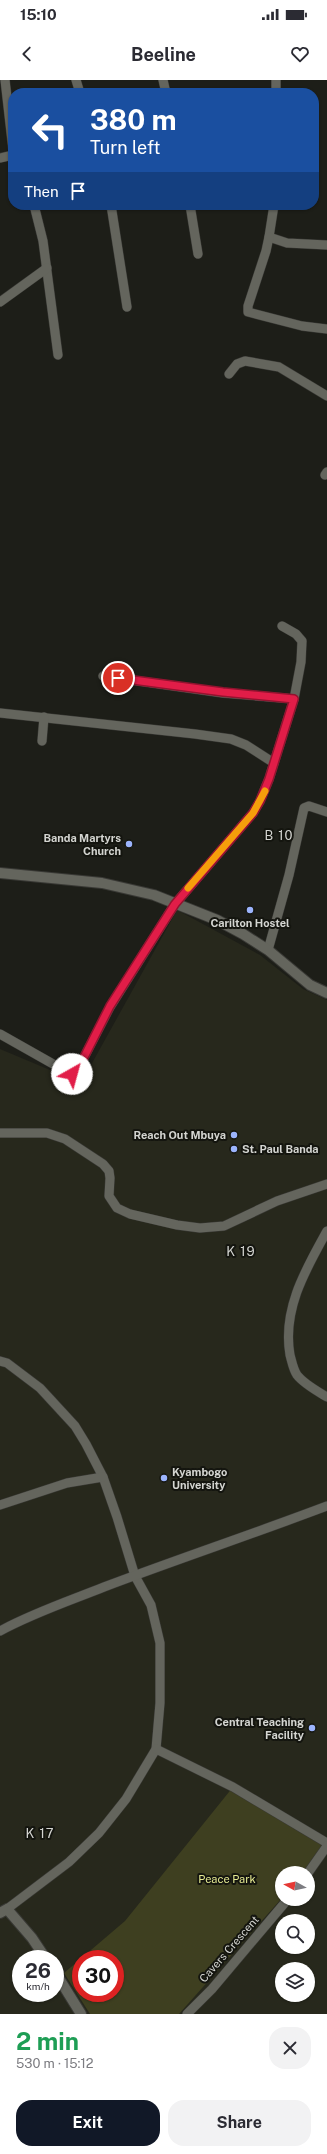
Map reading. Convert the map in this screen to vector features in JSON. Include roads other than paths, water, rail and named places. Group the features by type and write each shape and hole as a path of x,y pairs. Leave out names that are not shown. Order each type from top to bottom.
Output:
{"street":[{"path":"5,80 8,106"},
{"path":"35,210 43,241 58,355"},
{"path":"112,210 127,307"},
{"path":"191,210 198,254"},
{"path":"273,210 266,251 248,306 248,312 302,326 327,329"},
{"path":"269,236 288,243 327,245"},
{"path":"0,302 47,268"},
{"path":"229,374 237,364 245,361 279,367 327,396"},
{"path":"0,1034 68,1073 74,1073 110,1006 175,904 253,813 265,791 294,699 303,644 296,634 282,626"},
{"path":"103,676 223,692 294,699"},
{"path":"0,713 231,739 246,745 274,763"},
{"path":"42,741 44,717"},
{"path":"268,950 289,874 304,808 309,806 327,812"},
{"path":"0,873 102,883 154,895 217,920 268,950 305,981 327,993"},
{"path":"0,1133 47,1133 65,1139 103,1164 108,1171 110,1178 109,1196 117,1208 130,1214 185,1226 210,1228 224,1226 277,1201 327,1184"},
{"path":"327,1231 294,1301 288,1329 288,1346 294,1371 298,1376 327,1397"},
{"path":"0,1361 7,1363 40,1388 71,1421 86,1444 103,1477 135,1576 151,1605 160,1643 160,1703 156,1749 126,1798 98,1833 69,1862 3,1911 32,1938 40,1950"},
{"path":"0,1505 67,1483 103,1477"},
{"path":"0,1631 55,1606 135,1576 242,1539 327,1506"},
{"path":"156,1749 233,1787 327,1843"},
{"path":"313,1866 327,1846"},
{"name":"Cavers Crescent","path":"190,2013 282,1906"},
{"path":"64,1987 81,2014"}],"place":[{"name":"Banda Martyrs Church","path":"129,844"},
{"name":"Carilton Hostel","path":"250,910"},
{"name":"Reach Out Mbuya","path":"234,1135"},
{"name":"St. Paul Banda","path":"234,1149"},
{"name":"Kyambogo University","path":"164,1478"},
{"name":"Central Teaching Facility","path":"312,1728"}],"district":[{"name":"B 10","path":"279,835"},
{"name":"K 19","path":"241,1251"},
{"name":"K 17","path":"40,1833"}],"park label":[{"name":"Peace Park","path":"227,1879"}]}
